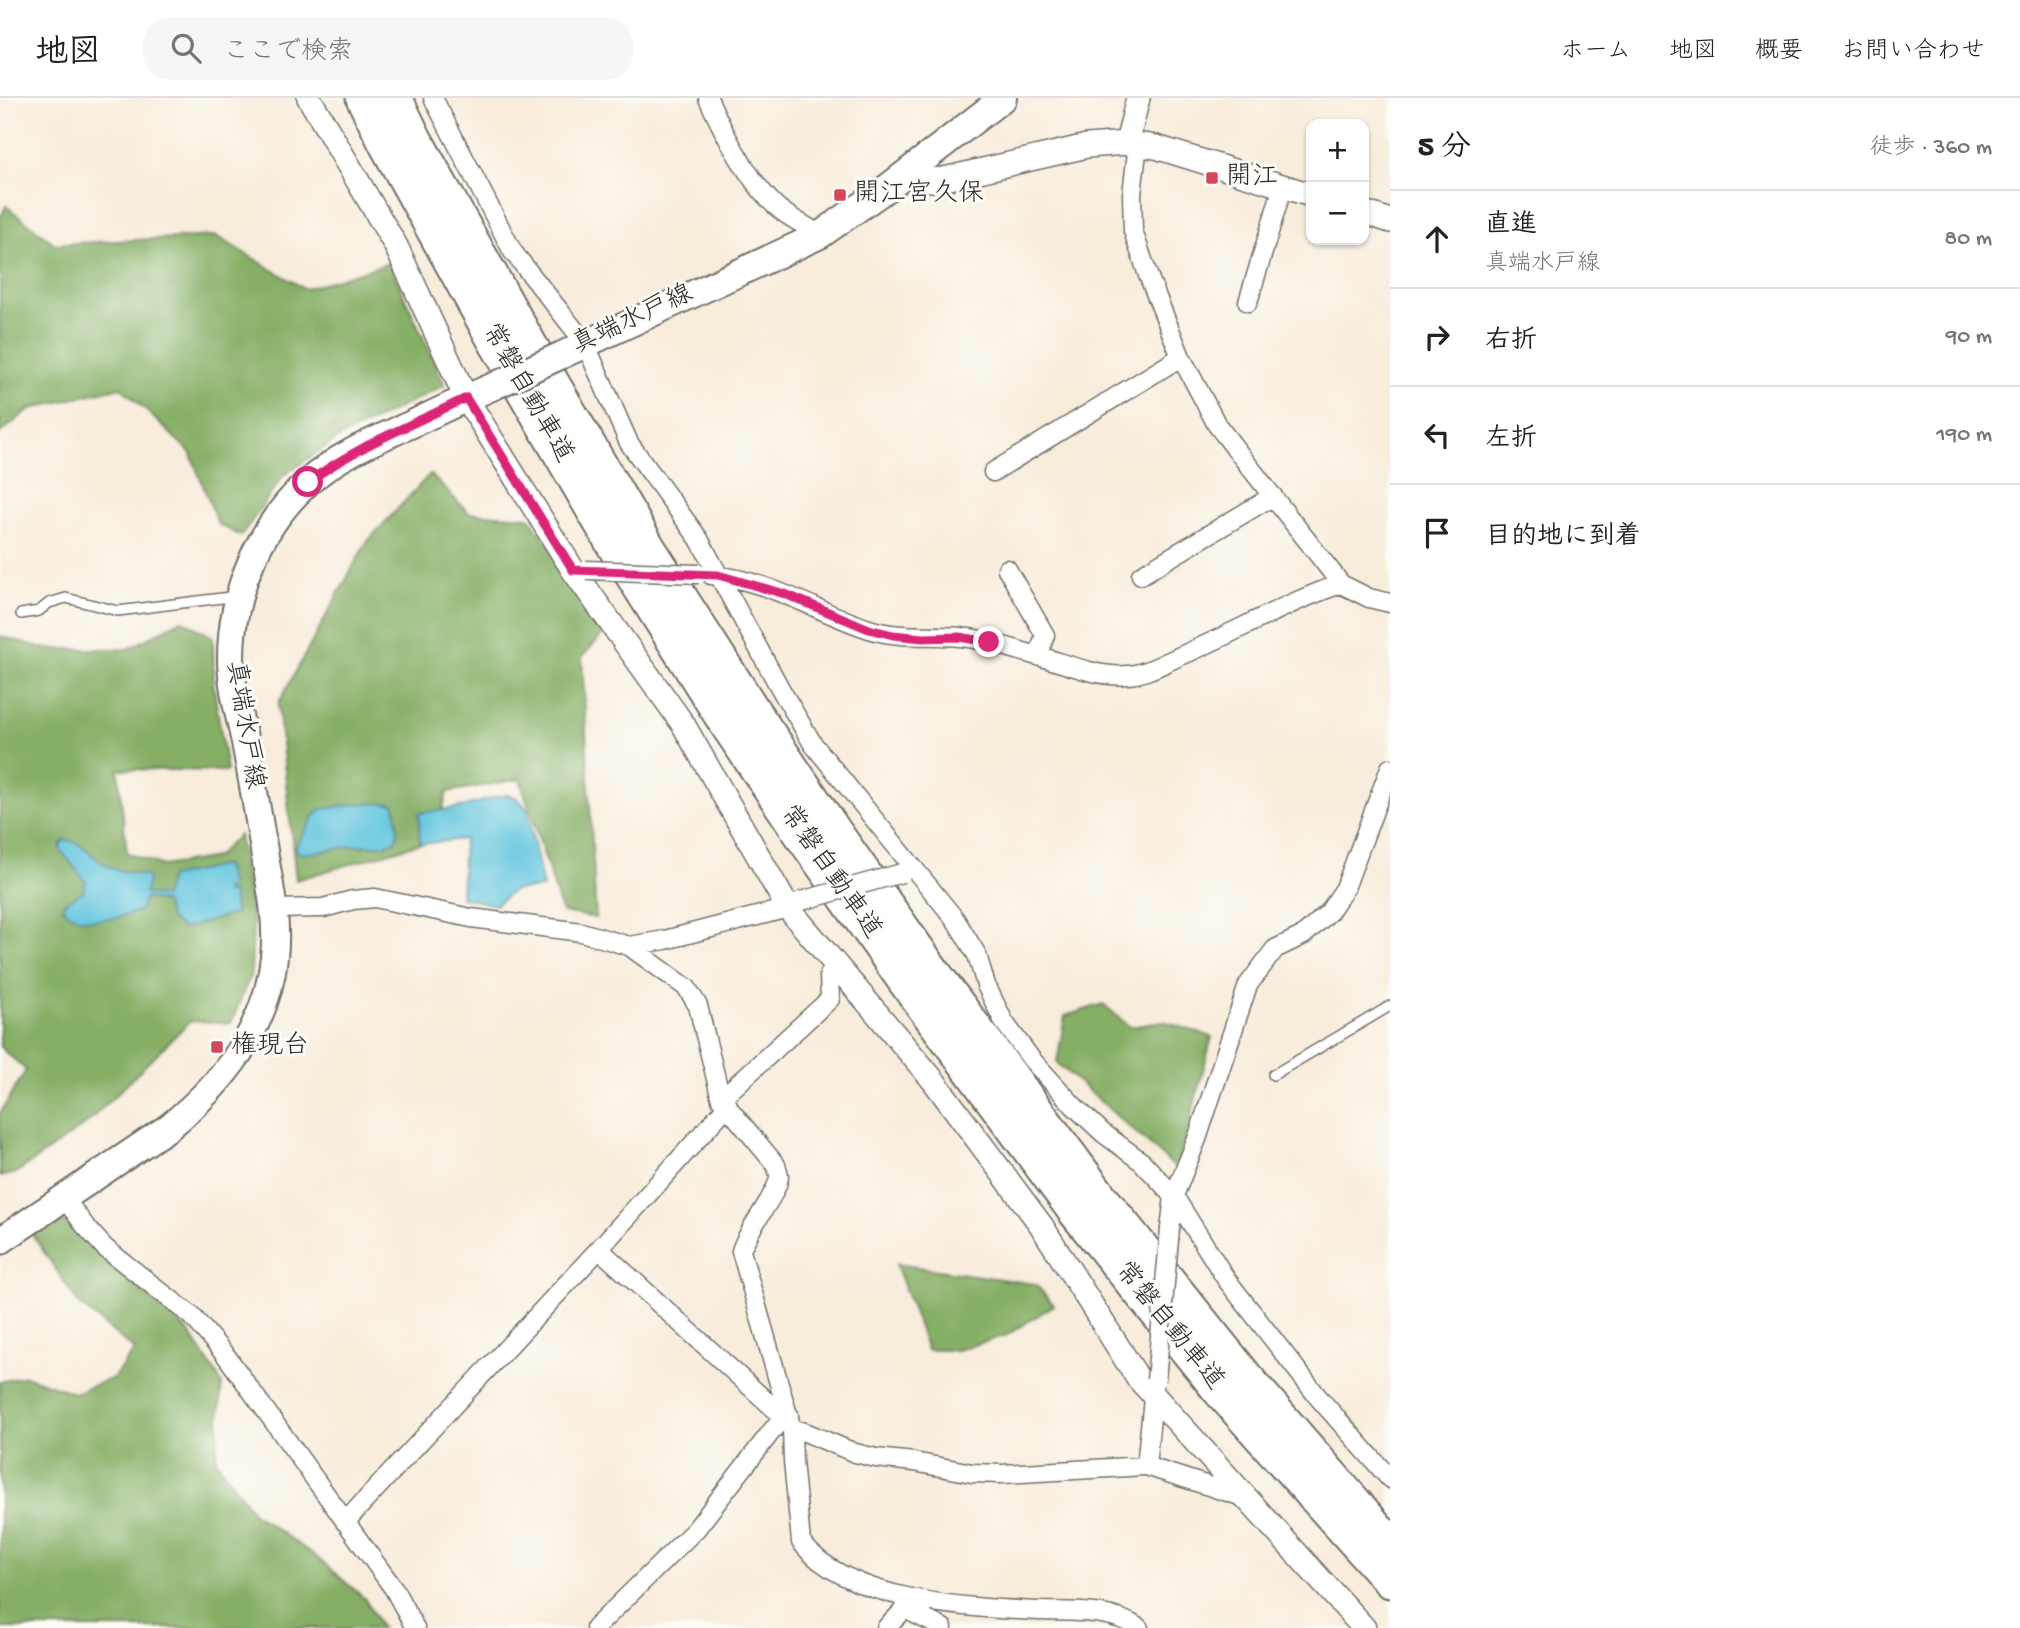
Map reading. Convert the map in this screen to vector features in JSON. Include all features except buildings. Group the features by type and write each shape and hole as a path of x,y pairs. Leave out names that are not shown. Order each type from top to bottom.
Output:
{"highway":[{"name":"常磐自動車道","path":"363,98 497,345 617,551 723,719 809,846 906,983 1076,1213 1219,1390 1390,1581"},
{"name":"常磐自動車道","path":"395,98 525,336 650,550 835,832 927,964 1100,1196 1246,1377 1390,1543"}],"main road":[{"name":"真端水戸線","path":"0,1240 169,1127 213,1088 233,1064 254,1029 265,1000 274,959 274,909 230,662 239,595 261,541 279,512 308,482 335,461 368,443 820,235 856,211 1003,98"}],"street":[{"path":"309,98 396,246 466,398 683,723 794,904 837,966 933,1080 1041,1226 1137,1377 1154,1387 1364,1628"},
{"path":"433,98 513,252 629,443 699,539 813,744 908,870 955,919 976,955 986,985 1004,1022 1032,1060 1074,1107 1142,1162 1174,1196 1234,1289 1318,1397 1390,1479"},
{"path":"708,98 723,131 763,193 781,211 820,235"},
{"path":"1138,98 1133,143 1133,231 1181,357 1217,425 1341,584 1369,598 1390,603"},
{"path":"908,171 931,180 944,179 1087,146 1133,143 1306,193"},
{"path":"1248,302 1283,186"},
{"path":"1369,214 1390,221"},
{"path":"993,472 1181,357"},
{"path":"1141,575 1273,496"},
{"path":"1007,569 1045,635 1038,656"},
{"path":"579,570 718,575 785,594 869,629 893,635 959,637 989,642 1098,673 1125,676 1141,673 1196,650 1275,611 1341,584"},
{"path":"1146,1466 1174,1196 1197,1139 1248,985 1275,949 1304,934 1335,904 1345,888 1390,768"},
{"path":"629,946 665,940 908,870"},
{"path":"274,909 323,908 375,898 471,918 581,932 629,946 687,988 698,1006 725,1102 776,1166 779,1177 776,1189 745,1238 741,1251 791,1422 801,1542 809,1552 848,1578 905,1602 943,1628"},
{"path":"345,1522 599,1249 725,1102 830,999 829,975 837,966"},
{"path":"64,1198 105,1248 192,1316 254,1392 394,1589 415,1628"},
{"path":"599,1249 777,1412 805,1432 855,1453 972,1473 1002,1474 1146,1466 1250,1499"},
{"path":"595,1628 696,1529 778,1423 791,1422"},
{"path":"886,1628 905,1602"},
{"path":"905,1602 1113,1615 1139,1628"}],"lane":[{"path":"21,614 39,611 49,603 66,598 118,611 239,595"},
{"path":"1273,1075 1390,1006"}],"green space":[{"path":"6,206 55,244 216,236 305,289 389,263 445,385 339,438 284,475 241,536 218,524 190,452 121,387 30,409 0,433 0,219"},
{"path":"430,474 469,513 529,517 571,578 602,635 582,657 596,918 562,912 520,779 447,792 435,839 296,880 278,704 366,543"},
{"path":"182,620 213,637 214,689 227,771 118,769 127,853 163,866 216,857 239,835 253,921 251,974 231,1023 190,1021 85,1125 16,1173 0,1177 0,1113 26,1070 0,1047 0,636 47,649 128,649"},
{"path":"1103,1004 1130,1027 1163,1021 1212,1037 1177,1169 1057,1063 1065,1016"},
{"path":"60,1219 189,1332 222,1383 216,1460 253,1513 315,1556 364,1598 382,1628 0,1628 0,1382 25,1376 74,1393 113,1378 135,1350 79,1304 32,1234"},
{"path":"896,1264 1035,1284 1054,1305 1007,1335 957,1350 927,1350"}],"water":[{"path":"507,795 517,798 527,809 543,888 514,890 495,905 461,897 464,839 420,844 419,813 457,808"},
{"path":"389,803 395,805 398,832 395,841 385,845 351,846 304,854 297,852 295,848 315,815 322,809"},
{"path":"65,840 78,843 107,866 146,876 148,879 145,894 164,897 170,877 225,865 231,887 225,888 226,893 232,892 236,913 183,929 170,919 164,902 145,898 140,910 122,916 79,918 63,908 64,903 83,892 86,882 60,849"}],"place":[{"name":"開江","path":"1212,178"},
{"name":"開江宮久保","path":"840,195"},
{"name":"権現台","path":"217,1047"}],"route":[{"path":"308,482 335,461 368,443 466,398 573,570 718,575 785,594 869,629 893,635 959,637 989,642"}]}
